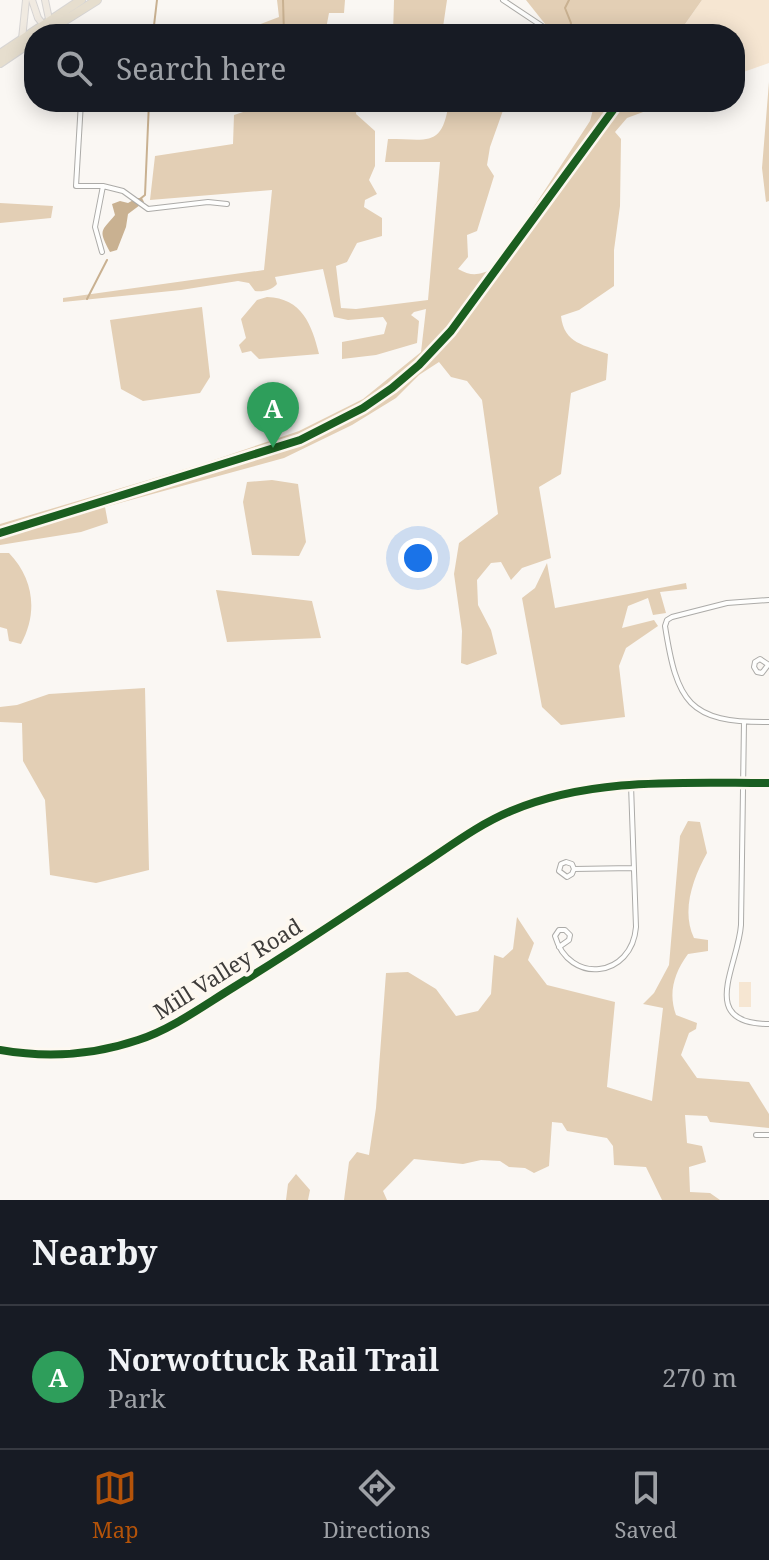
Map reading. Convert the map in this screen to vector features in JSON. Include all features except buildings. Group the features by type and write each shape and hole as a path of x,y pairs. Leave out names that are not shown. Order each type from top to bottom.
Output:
{"highway":[{"path":"55,24 81,0"},
{"path":"59,24 97,0"},
{"path":"0,54 22,39"},
{"path":"0,63 24,47"}],"main road":[{"path":"29,0 44,24"},
{"path":"25,24 29,0"},
{"path":"45,0 48,24"},
{"path":"22,39 24,28"}],"street":[{"path":"503,0 539,24"},
{"path":"80,112 76,186 119,189 142,206 158,209 208,202 227,204"},
{"path":"102,252 95,224 103,186"},
{"path":"769,600 722,604 670,617 666,622 674,666 687,698 711,717 769,722"},
{"path":"744,722 740,938 726,998 731,1011 741,1020 769,1024"},
{"name":"Mill Valley Road","path":"0,1050 26,1054 66,1054 116,1047 141,1039 185,1017 474,831 534,803 572,793 631,785 769,783"},
{"path":"559,947 569,940 570,935 565,930 555,934 559,947 570,961 586,968 609,967 624,958 633,943 636,931 631,785"},
{"path":"574,869 634,868"},
{"path":"756,1135 769,1135"}],"shaded area":[{"path":"277,0 345,0 344,13 329,13 327,24 261,24 279,17"},
{"path":"394,0 447,0 443,24 393,24"},
{"path":"526,0 702,0 685,24 545,24"},
{"path":"702,0 769,0 769,63 745,71 745,24 685,24"},
{"path":"769,82 769,201 766,202 762,168"},
{"path":"243,112 356,112 375,131 375,166 369,180 377,194 365,200 364,207 382,218 382,236 357,243 347,262 336,266 341,308 356,309 428,300 440,162 385,162 388,139 431,138 442,127 447,112 502,112 487,165 494,176 477,231 467,235 468,257 458,269 476,274 494,268 590,121 592,112 643,112 627,118 615,132 621,139 614,286 579,310 561,316 571,338 608,354 606,380 571,393 561,474 539,487 551,558 522,568 511,580 501,562 491,563 477,580 478,605 491,630 497,654 467,665 461,663 462,631 454,574 459,543 498,514 482,400 467,381 451,377 439,362 419,375 396,398 352,425 284,458 105,507 108,523 81,532 0,545 0,524 202,464 299,431 363,399 421,352 426,309 411,315 419,321 417,343 376,355 342,359 342,342 384,334 387,323 383,317 348,320 334,317 323,269 275,277 277,284 264,291 255,291 249,283 238,281 63,302 63,298 264,270 272,190 150,200 155,156 233,144 234,115"},
{"path":"142,198 144,202 128,214 117,250 110,252 103,231 115,215 112,204 120,201 128,203"},
{"path":"0,203 53,206 51,218 0,223"},
{"path":"267,297 289,302 304,315 319,354 259,359 251,351 242,353 239,345 246,338 241,319 257,300"},
{"path":"202,307 210,377 200,393 143,401 121,389 110,320"},
{"path":"272,480 298,484 306,542 299,556 252,555 243,502 247,482"},
{"path":"0,553 9,553 17,563 31,597 30,620 21,644 9,641 7,629 0,627"},
{"path":"547,563 555,608 686,583 687,589 660,592 666,613 653,615 648,598 628,606 622,628 654,620 658,626 626,648 619,666 625,717 561,725 542,707 522,598 535,588"},
{"path":"216,590 312,601 321,638 227,642"},
{"path":"145,688 149,870 96,883 50,875 45,800 23,761 22,723 0,722 0,707 17,705 49,694"},
{"path":"688,821 700,822 707,853 690,895 690,928 694,938 708,940 708,951 688,954 674,983 676,1015 697,1023 696,1029 689,1033 681,1055 697,1078 749,1082 769,1114 769,1128 710,1122 707,1116 685,1115 687,1143 702,1146 706,1162 689,1167 690,1192 710,1193 720,1200 662,1200 646,1167 614,1165 613,1146 607,1138 567,1131 562,1123 552,1122 549,1166 534,1173 525,1168 509,1167 500,1161 481,1160 463,1164 414,1159 383,1191 387,1200 344,1200 349,1162 357,1152 369,1155 376,1108 386,973 408,972 436,989 456,1016 478,1011 491,994 494,955 503,958 513,949 517,917 534,943 528,960 547,985 615,1002 607,1087 652,1101 663,1008 643,1004 654,993 669,965 680,836"},
{"path":"739,982 751,982 751,1007 739,1007"},
{"path":"296,1174 310,1190 308,1200 286,1200 288,1184"}],"waterway":[{"path":"154,24 157,0"},
{"path":"283,0 284,24"},
{"path":"569,0 565,8 571,24"},
{"path":"140,199 145,195 149,112"},
{"path":"597,126 606,112"},
{"path":"87,299 107,260"}],"cycle path":[{"path":"0,533 300,440 363,408 419,365 451,331 612,112"},
{"path":"0,1050 35,1054 87,1052 121,1045 163,1030 280,958 474,830 511,811 542,800 573,792 638,784 769,783"}],"place":[{"name":"Norwottuck Rail Trail","path":"273,448"}]}
